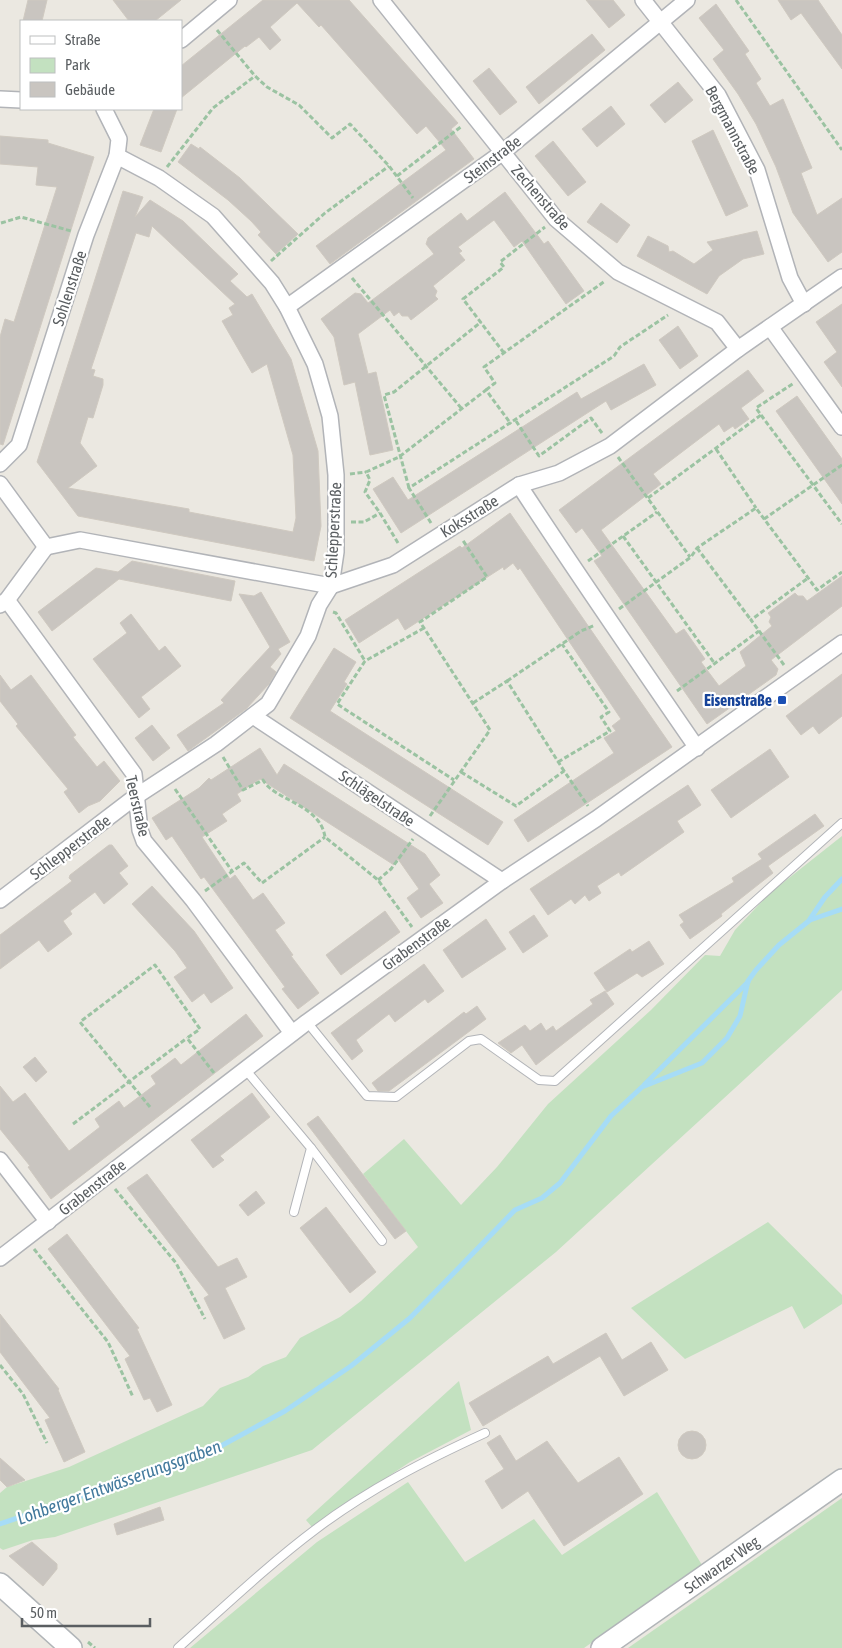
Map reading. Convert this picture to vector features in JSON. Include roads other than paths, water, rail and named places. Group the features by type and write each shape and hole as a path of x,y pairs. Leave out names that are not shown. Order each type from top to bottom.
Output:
{"street":[{"path":"182,39 229,0"},
{"name":"Zechenstraße","path":"381,0 556,219 618,272 717,322 738,350"},
{"name":"Bergmannstraße","path":"643,0 662,21 718,95 757,170 790,278 804,304"},
{"name":"Steinstraße","path":"287,307 344,268 503,152 687,0"},
{"path":"0,99 20,100"},
{"name":"Sohlenstraße","path":"0,464 19,445 86,235 117,156 119,139 104,110"},
{"name":"Schlepperstraße","path":"0,900 135,797 216,744 268,704 308,636 318,605 331,586 336,552 336,475 330,416 315,364 287,307 260,270 213,216 159,178 117,156"},
{"name":"Koksstraße","path":"46,547 80,540 331,586 393,565 519,485 559,473 610,446 738,350 842,277"},
{"path":"770,327 842,427"},
{"path":"0,484 46,547 4,603"},
{"path":"519,485 575,571 698,748"},
{"name":"Teerstraße","path":"4,603 134,774 135,797 140,830 144,841 193,900 292,1033"},
{"name":"Grabenstraße","path":"0,1258 307,1022 502,881 698,748 842,643"},
{"name":"Schlägelstraße","path":"253,716 502,881"},
{"path":"0,1160 48,1222"},
{"name":"Schwarzer Weg","path":"602,1648 842,1480"},
{"path":"0,1584 71,1648"}],"lane":[{"path":"307,1022 367,1096 396,1098 469,1041 481,1038 539,1080 555,1081 842,823"},
{"path":"245,1069 311,1148 382,1241"},
{"path":"294,1212 311,1148"},
{"path":"178,1648 316,1529 384,1483 427,1460 485,1433"}],"waterway":[{"name":"Lohberger Entwässerungsgraben","path":"810,919 825,897 842,879"},
{"name":"Lohberger Entwässerungsgraben","path":"0,1524 208,1453 285,1411 351,1366 410,1318 515,1210 542,1198 560,1183 611,1116 642,1087 702,1063 727,1038 740,1016 748,981 756,970 779,945 810,920 842,909"},
{"name":"Lohberger Entwässerungsgraben","path":"644,1085 748,982"}],"place":[{"name":"Eisenstraße","path":"782,700"}]}
